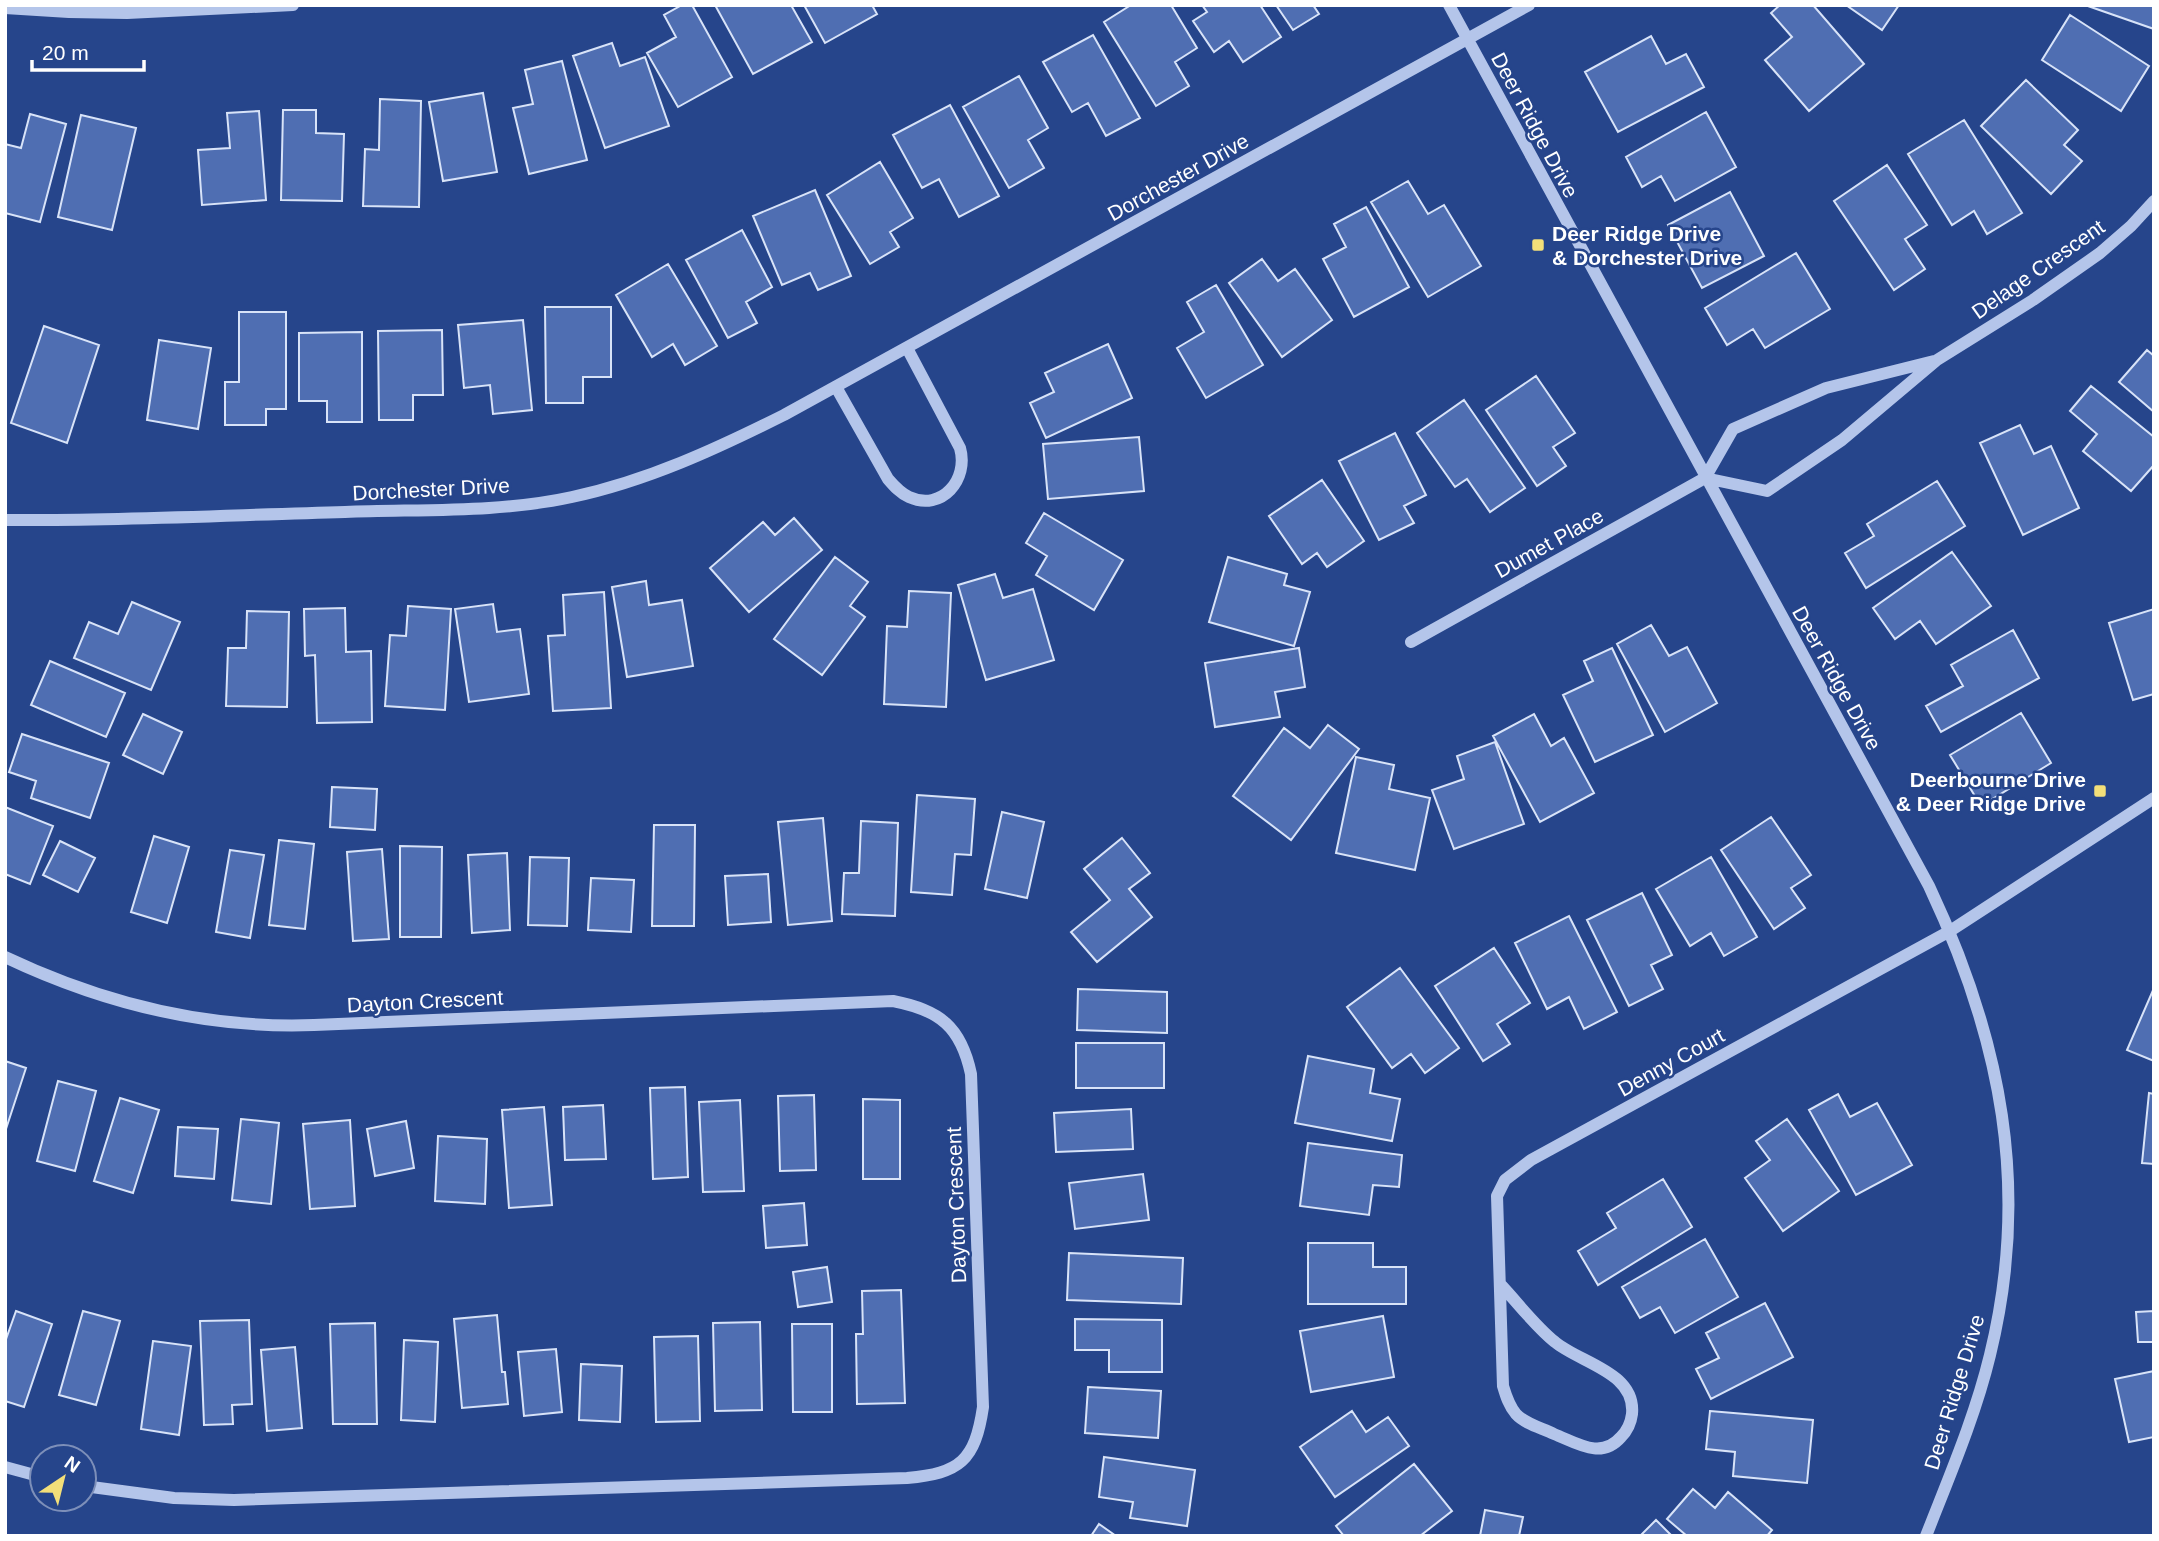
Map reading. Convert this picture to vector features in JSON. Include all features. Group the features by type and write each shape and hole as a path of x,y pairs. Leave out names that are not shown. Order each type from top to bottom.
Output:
{"street":[{"path":"5,8 127,13 293,5"},
{"name":"Deer Ridge Drive","path":"1448,5 1929,886 1950,931 1975,1002 1996,1077 2009,1171 2009,1223 2002,1297 1990,1357 1926,1536"},
{"name":"Dorchester Drive","path":"6,522 473,508 571,497 653,474 726,445 835,387 1529,5"},
{"name":"Delage Crescent","path":"1937,360 1826,388 1734,429 1705,478 1767,491 1842,440 1937,360 2033,300 2100,253 2154,201"},
{"path":"835,387 897,490 919,500 942,496 958,481 963,459 960,448 907,348"},
{"name":"Dumet Place","path":"1412,642 1705,478"},
{"name":"Denny Court","path":"1500,1284 1552,1341 1612,1375 1627,1390 1632,1403 1632,1417 1626,1432 1616,1443 1607,1449 1595,1450 1528,1423 1517,1416 1508,1403 1503,1386 1497,1196 1505,1180 1531,1160 1950,931 2154,798"},
{"name":"Dayton Crescent","path":"5,957 73,986 118,1001 200,1018 257,1026 894,1001 913,1005 942,1018 962,1044 971,1074 983,1407 968,1456 951,1469 936,1475 906,1478 292,1499 174,1498 98,1488"},
{"path":"5,1468 28,1474"}],"building":[{"path":"682,5 692,5 732,77 678,107 647,53 676,37 664,15"},
{"path":"715,5 791,5 812,42 753,74"},
{"path":"804,5 872,5 877,14 825,43"},
{"path":"1131,5 1171,5 1197,48 1175,62 1189,86 1156,106 1104,22"},
{"path":"1202,5 1260,5 1281,37 1243,62 1229,41 1214,52 1193,21 1207,12"},
{"path":"1276,5 1313,5 1319,14 1293,30"},
{"path":"1780,5 1813,5 1864,64 1809,111 1765,60 1792,37 1771,13"},
{"path":"1846,5 1899,5 1882,30"},
{"path":"2085,5 2154,5 2154,29"},
{"path":"2070,15 2149,66 2121,111 2042,60"},
{"path":"1093,35 1140,118 1106,136 1088,103 1072,112 1043,62"},
{"path":"1651,36 1666,64 1686,54 1704,87 1618,132 1585,72"},
{"path":"612,43 620,66 645,57 669,126 605,148 573,56"},
{"path":"562,61 587,160 529,174 513,108 533,104 525,70"},
{"path":"1019,76 1048,128 1028,140 1044,168 1009,188 963,107"},
{"path":"2026,80 2078,130 2064,145 2082,161 2051,194 1981,126"},
{"path":"483,93 497,172 443,181 429,102"},
{"path":"380,99 421,101 419,207 363,206 365,149 379,150"},
{"path":"950,105 999,196 959,217 939,179 922,188 893,135"},
{"path":"283,110 316,110 316,133 344,134 342,201 281,200"},
{"path":"259,111 266,200 202,205 198,150 230,148 227,113"},
{"path":"1706,112 1736,167 1675,201 1661,176 1642,187 1626,157"},
{"path":"30,114 66,124 40,222 5,213 5,144 21,148"},
{"path":"81,115 136,128 112,230 58,217"},
{"path":"1964,120 2022,213 1987,234 1974,211 1952,225 1908,154"},
{"path":"880,162 913,218 890,232 899,247 870,264 827,195"},
{"path":"1887,165 1927,225 1905,239 1925,269 1894,290 1834,201"},
{"path":"1408,181 1428,214 1444,205 1481,266 1428,297 1371,202"},
{"path":"815,190 851,276 818,290 810,273 782,285 753,216"},
{"path":"1730,192 1764,256 1702,288 1668,225"},
{"path":"1366,207 1409,287 1354,317 1323,259 1346,247 1334,224"},
{"path":"742,230 772,287 746,302 757,323 728,338 686,260"},
{"path":"1796,253 1830,309 1765,348 1753,329 1727,345 1705,308"},
{"path":"1262,259 1278,281 1295,269 1332,320 1282,357 1229,283"},
{"path":"668,264 717,346 685,365 673,344 652,357 616,295"},
{"path":"1216,285 1263,365 1206,398 1177,348 1204,332 1187,302"},
{"path":"545,307 611,307 611,377 583,377 583,403 546,403"},
{"path":"239,312 286,312 286,409 266,409 266,425 225,425 225,382 239,382"},
{"path":"523,320 532,410 493,414 490,385 464,388 458,325"},
{"path":"44,326 99,345 67,443 11,423"},
{"path":"442,330 443,395 413,395 413,420 379,420 378,331"},
{"path":"362,332 362,422 327,422 327,401 299,401 299,333"},
{"path":"159,340 211,348 198,429 147,420"},
{"path":"1108,344 1132,398 1046,438 1030,403 1054,392 1045,373"},
{"path":"2147,350 2154,356 2154,412 2119,382"},
{"path":"1536,376 1575,433 1553,447 1566,466 1537,486 1486,410"},
{"path":"2091,386 2154,437 2154,465 2131,491 2083,451 2097,434 2070,411"},
{"path":"1464,400 1525,488 1490,512 1467,479 1455,487 1417,433"},
{"path":"2020,425 2034,454 2051,446 2079,508 2023,535 1980,443"},
{"path":"1395,433 1426,495 1404,506 1414,523 1379,540 1339,461"},
{"path":"1139,437 1144,491 1048,499 1043,444"},
{"path":"1322,480 1364,541 1327,567 1317,553 1302,564 1269,516"},
{"path":"1937,481 1965,526 1866,588 1845,553 1874,536 1867,524"},
{"path":"1044,513 1123,560 1094,610 1036,575 1047,556 1026,543"},
{"path":"794,518 822,550 749,612 710,568 763,522 775,535"},
{"path":"1952,552 1991,606 1936,644 1920,621 1895,639 1873,608"},
{"path":"835,557 868,582 850,606 865,617 822,675 774,639"},
{"path":"1228,557 1287,574 1284,585 1310,592 1294,646 1209,622"},
{"path":"995,574 1003,598 1033,589 1054,660 986,680 958,585"},
{"path":"646,581 649,605 682,600 693,666 627,677 612,587"},
{"path":"909,591 951,593 946,707 884,704 887,626 907,627"},
{"path":"604,592 611,708 553,711 548,636 565,635 563,595"},
{"path":"132,602 180,622 151,690 74,658 89,622 118,634"},
{"path":"493,604 497,632 520,629 529,694 469,702 455,609"},
{"path":"408,606 451,609 445,710 385,706 390,635 406,636"},
{"path":"345,608 346,652 371,651 372,722 317,723 315,655 305,656 304,609"},
{"path":"2154,609 2154,694 2133,700 2109,623"},
{"path":"247,611 289,612 287,707 226,706 228,648 246,648"},
{"path":"1651,625 1669,656 1687,647 1717,703 1665,732 1617,644"},
{"path":"2013,630 2039,678 1941,732 1926,706 1963,686 1951,665"},
{"path":"1299,648 1305,687 1275,692 1280,717 1215,727 1205,663"},
{"path":"1612,648 1653,735 1595,762 1563,695 1593,681 1584,661"},
{"path":"50,661 125,693 106,737 31,705"},
{"path":"2021,713 2051,763 1981,806 1950,755"},
{"path":"143,714 182,732 163,774 123,755"},
{"path":"1534,714 1551,746 1564,738 1594,793 1540,822 1493,736"},
{"path":"1328,725 1359,749 1291,840 1233,796 1284,728 1310,748"},
{"path":"22,734 109,763 90,818 31,798 36,781 9,772"},
{"path":"1495,742 1524,824 1454,849 1432,790 1464,779 1457,756"},
{"path":"1356,757 1394,765 1389,789 1430,798 1415,870 1336,853"},
{"path":"332,787 377,789 375,830 330,827"},
{"path":"917,795 975,799 971,855 955,854 952,895 911,892"},
{"path":"5,807 53,826 30,884 5,874"},
{"path":"1002,812 1044,822 1027,898 985,889"},
{"path":"1771,817 1811,875 1791,888 1805,908 1774,929 1721,850"},
{"path":"823,818 832,921 788,925 778,822"},
{"path":"861,821 898,823 895,916 842,914 844,873 859,873"},
{"path":"654,825 695,825 694,926 652,926"},
{"path":"154,836 189,847 167,923 131,912"},
{"path":"1122,838 1150,873 1129,889 1152,917 1097,962 1071,932 1110,900 1084,869"},
{"path":"279,840 314,844 305,929 269,925"},
{"path":"60,841 95,858 78,892 43,875"},
{"path":"400,846 442,847 441,937 400,937"},
{"path":"382,849 389,939 353,941 347,852"},
{"path":"230,850 264,855 250,938 216,932"},
{"path":"507,853 510,930 472,933 468,855"},
{"path":"530,857 569,858 567,926 528,925"},
{"path":"1711,857 1757,937 1724,956 1711,933 1690,946 1656,889"},
{"path":"768,874 771,922 728,925 725,876"},
{"path":"591,878 634,880 631,932 588,930"},
{"path":"1642,893 1672,955 1651,965 1663,989 1629,1006 1587,920"},
{"path":"1569,916 1617,1012 1584,1029 1569,997 1547,1009 1515,943"},
{"path":"1494,948 1530,1003 1497,1024 1510,1044 1483,1061 1435,986"},
{"path":"1400,968 1459,1048 1425,1073 1411,1054 1392,1068 1347,1007"},
{"path":"2154,988 2154,1061 2127,1050"},
{"path":"1078,989 1167,992 1167,1033 1077,1030"},
{"path":"1076,1043 1164,1043 1164,1088 1076,1088"},
{"path":"1308,1056 1374,1069 1370,1093 1400,1099 1392,1141 1295,1123"},
{"path":"5,1061 26,1068 5,1132"},
{"path":"58,1081 96,1091 75,1171 37,1161"},
{"path":"685,1087 688,1177 653,1179 650,1088"},
{"path":"2149,1093 2154,1094 2154,1164 2142,1163"},
{"path":"1838,1094 1850,1117 1877,1103 1912,1165 1856,1195 1809,1110"},
{"path":"814,1095 816,1170 780,1171 778,1096"},
{"path":"120,1098 159,1110 133,1193 94,1181"},
{"path":"863,1099 900,1100 900,1179 863,1179"},
{"path":"740,1100 744,1191 703,1192 699,1102"},
{"path":"603,1105 606,1159 565,1160 563,1107"},
{"path":"544,1107 552,1205 509,1208 502,1110"},
{"path":"1131,1109 1133,1149 1056,1152 1054,1113"},
{"path":"241,1119 279,1123 271,1204 232,1200"},
{"path":"1787,1119 1839,1191 1783,1231 1745,1178 1770,1160 1756,1141"},
{"path":"350,1120 355,1206 310,1209 303,1124"},
{"path":"406,1121 414,1168 375,1176 367,1129"},
{"path":"178,1127 218,1129 214,1179 175,1176"},
{"path":"438,1136 487,1139 485,1204 435,1201"},
{"path":"1308,1143 1402,1155 1399,1187 1373,1185 1369,1215 1300,1206"},
{"path":"1143,1174 1149,1220 1075,1229 1069,1183"},
{"path":"1663,1179 1692,1227 1598,1285 1578,1251 1616,1228 1607,1213"},
{"path":"804,1203 807,1245 766,1248 763,1206"},
{"path":"1705,1239 1738,1297 1675,1333 1660,1307 1640,1318 1622,1287"},
{"path":"1308,1243 1373,1243 1373,1267 1406,1267 1406,1304 1308,1304"},
{"path":"1069,1253 1183,1258 1181,1304 1067,1300"},
{"path":"827,1267 832,1302 798,1307 793,1272"},
{"path":"901,1290 905,1403 857,1404 856,1334 863,1334 862,1291"},
{"path":"1765,1303 1793,1357 1711,1399 1696,1369 1719,1358 1706,1333"},
{"path":"16,1311 52,1324 24,1407 5,1401 5,1342"},
{"path":"83,1311 120,1321 96,1405 59,1395"},
{"path":"2154,1311 2154,1342 2138,1342 2136,1312"},
{"path":"497,1315 508,1404 462,1408 454,1319"},
{"path":"1383,1316 1394,1377 1311,1392 1300,1331"},
{"path":"1075,1319 1162,1320 1162,1372 1109,1372 1109,1350 1075,1350"},
{"path":"249,1320 252,1404 232,1405 233,1424 204,1425 200,1321"},
{"path":"760,1322 762,1410 715,1411 713,1323"},
{"path":"375,1323 377,1424 333,1424 330,1324"},
{"path":"792,1324 832,1324 832,1412 793,1412"},
{"path":"698,1336 700,1421 656,1422 654,1337"},
{"path":"404,1340 438,1342 435,1422 401,1420"},
{"path":"153,1341 191,1346 179,1435 141,1429"},
{"path":"295,1347 302,1428 267,1431 261,1350"},
{"path":"556,1349 562,1412 524,1416 518,1352"},
{"path":"581,1364 622,1366 620,1422 579,1420"},
{"path":"2154,1371 2154,1437 2129,1442 2115,1379"},
{"path":"1088,1387 1161,1391 1158,1438 1085,1433"},
{"path":"1352,1411 1366,1432 1388,1417 1409,1446 1335,1497 1300,1447"},
{"path":"1710,1411 1813,1420 1807,1483 1733,1476 1735,1452 1706,1449"},
{"path":"1104,1457 1195,1470 1187,1526 1130,1518 1133,1502 1099,1497"},
{"path":"1414,1464 1452,1511 1420,1536 1344,1536 1336,1526"},
{"path":"1693,1489 1715,1508 1728,1492 1772,1530 1767,1536 1687,1536 1667,1519"},
{"path":"1485,1510 1523,1517 1519,1536 1480,1536"},
{"path":"1656,1520 1672,1536 1640,1536"},
{"path":"1099,1524 1116,1536 1091,1536"}],"place":[{"name":"Deer Ridge Drive & Dorchester Drive","path":"1538,245"},
{"name":"Deerbourne Drive & Deer Ridge Drive","path":"2100,791"}]}
